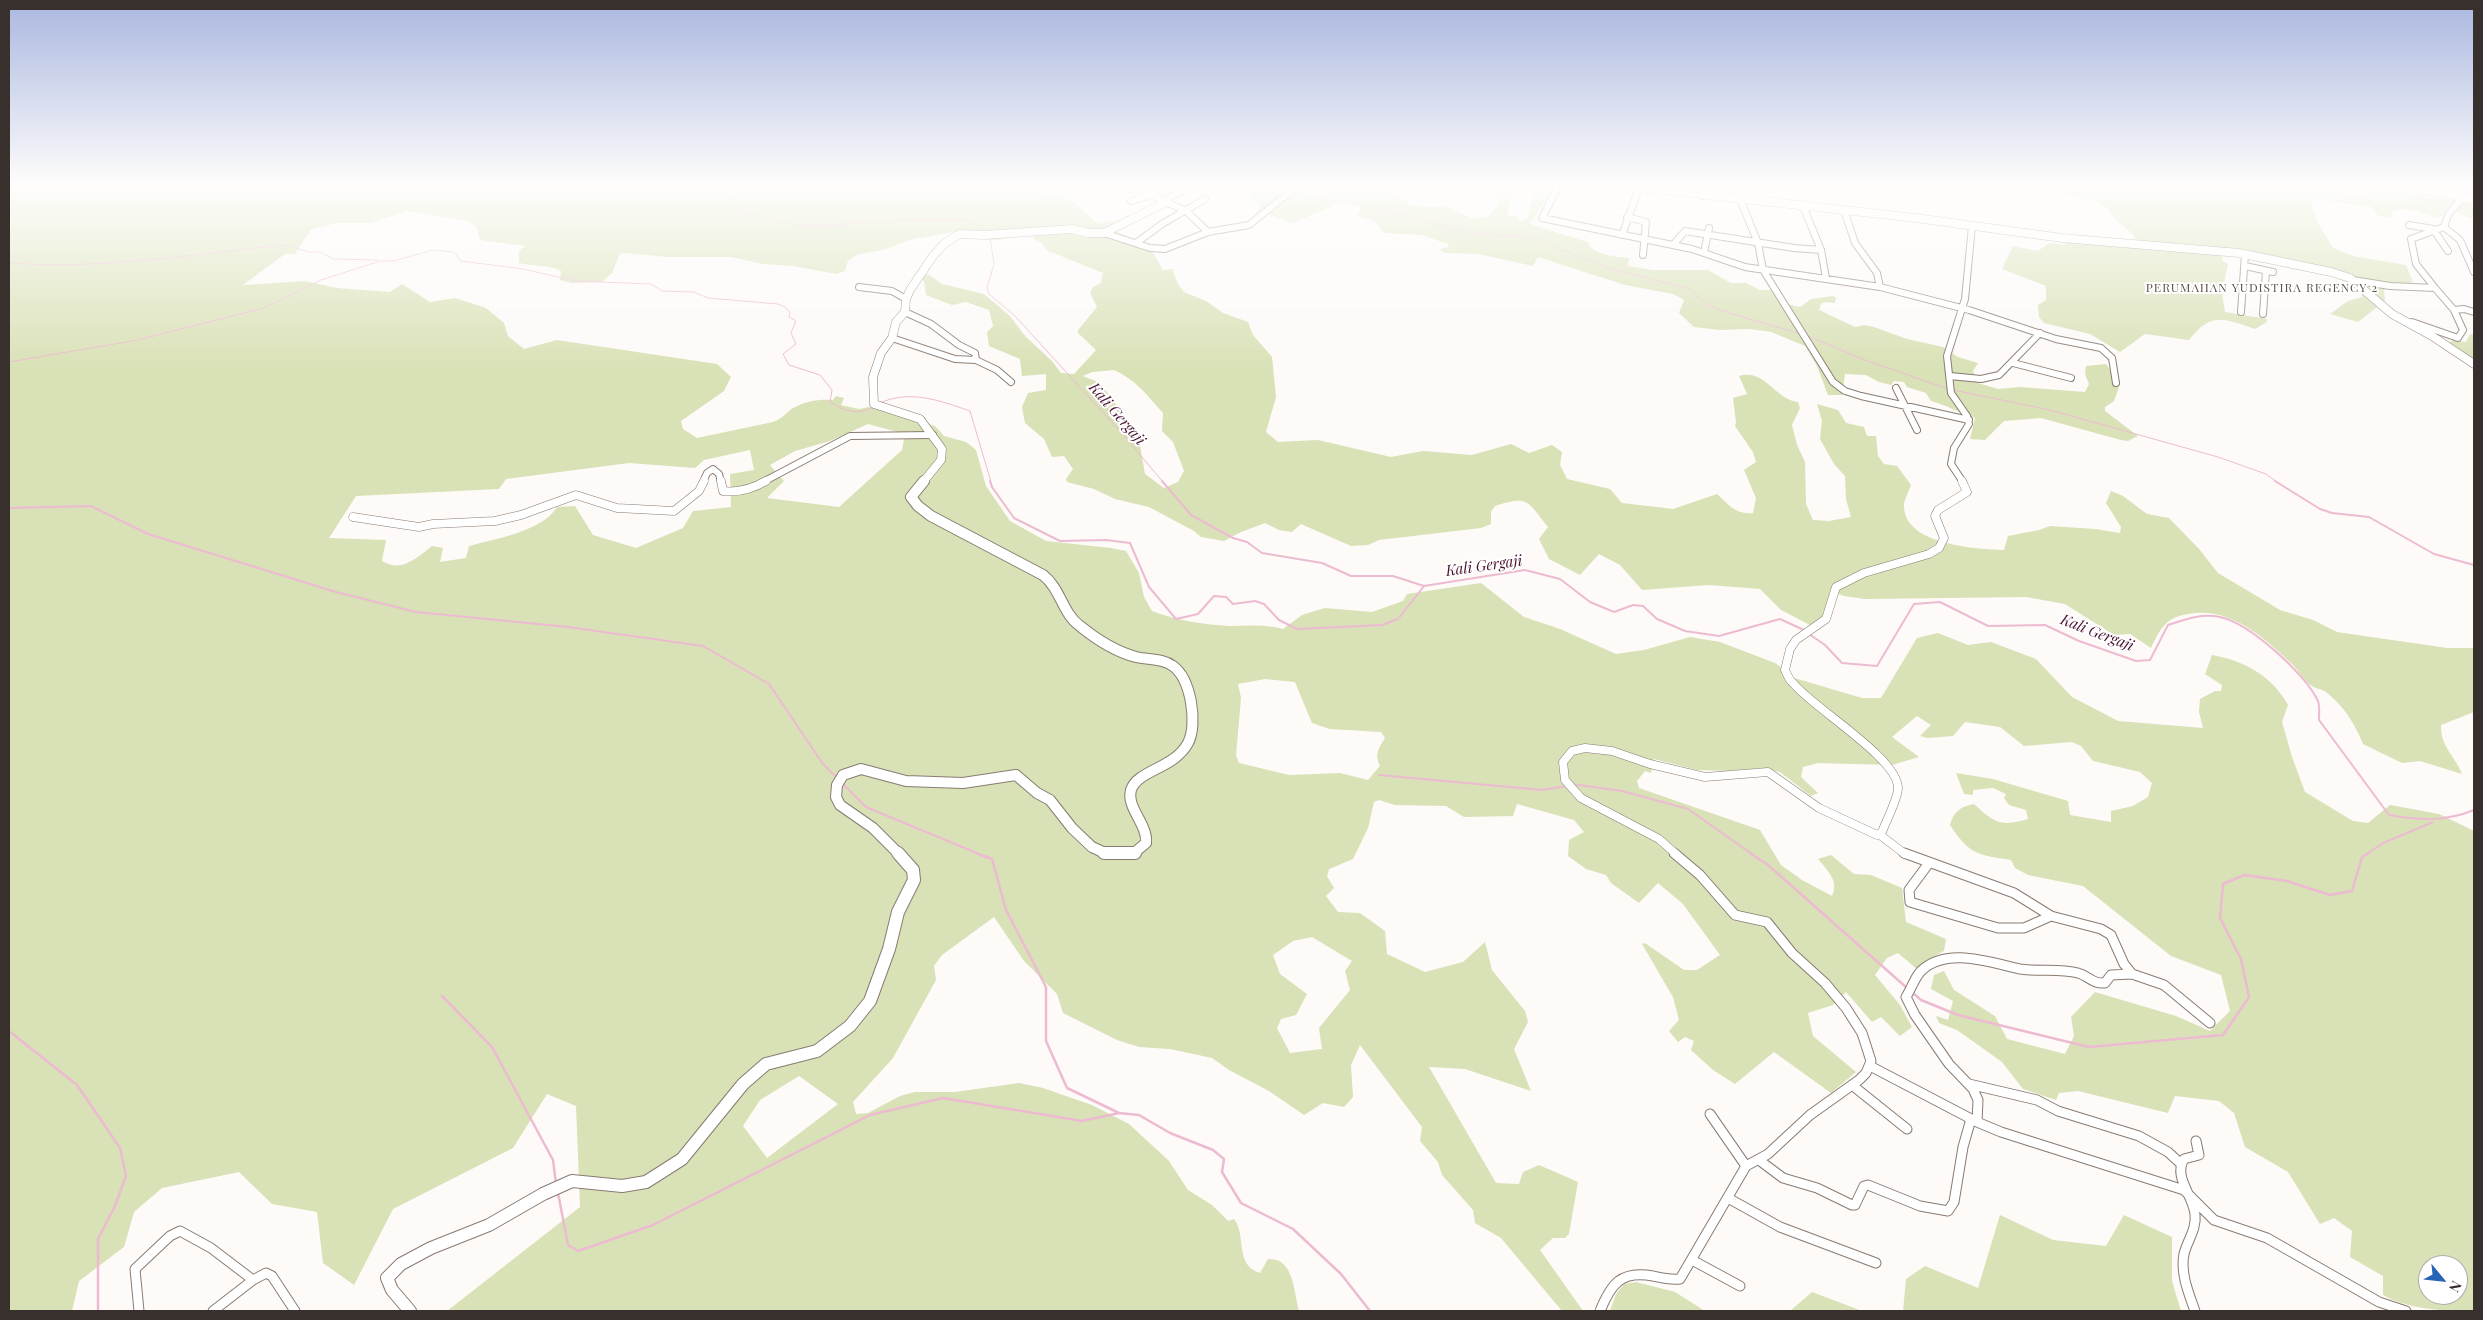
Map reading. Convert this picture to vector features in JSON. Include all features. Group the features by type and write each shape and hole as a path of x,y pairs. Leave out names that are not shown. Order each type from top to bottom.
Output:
{"street":[{"path":"410,1311 388,1284 387,1278 391,1271 431,1248 489,1225 543,1194 572,1181 622,1186 646,1182 682,1159 743,1084 766,1064 804,1055 824,1047 850,1026 870,1000 886,958 898,912 914,880 913,870 873,828 840,805 836,797 840,780 861,769 906,781 963,782 1016,775 1037,793 1050,800 1072,828 1092,847 1106,853 1134,853 1146,843 1147,838 1131,798 1131,788 1136,780 1166,765 1185,752 1192,737 1194,720 1191,705 1176,668 1165,662 1132,656 1091,634 1068,614 1059,593 1043,575 957,531 913,502 911,497 915,489 941,460 943,453 933,435 920,419 877,405 873,378 881,352 892,338 896,322 905,312 906,299 933,256 942,247"},
{"path":"1148,247 1156,249 1171,247"},
{"path":"1643,247 1643,255"},
{"path":"1679,247 1740,266 1880,287 1962,308 2040,333 2101,348 2112,358 2116,383"},
{"path":"1704,253 1706,247"},
{"path":"1759,247 1763,270 1833,382 1850,393 1969,420"},
{"path":"1790,247 1821,250"},
{"path":"1820,247 1826,278"},
{"path":"1857,247 1880,278 1880,287"},
{"path":"1880,834 1896,797 1898,782 1867,744 1817,706 1787,678 1785,670 1790,649 1803,633 1816,627 1828,614 1832,594 1840,585 1879,568 1929,554 1942,545 1944,538 1935,516 1938,510 1967,492 1966,486 1953,469 1950,460 1956,444 1968,428 1969,420 1951,393 1948,351 1962,308 1968,281 1971,247"},
{"path":"2160,247 2245,254 2331,272 2353,280 2390,286 2435,288"},
{"path":"2400,318 2456,339 2463,330 2454,310 2416,264 2413,247"},
{"path":"2445,247 2448,252"},
{"path":"2463,247 2474,272"},
{"path":"2241,312 2245,254"},
{"path":"2245,266 2269,272 2263,314"},
{"path":"2353,280 2383,307 2474,364"},
{"path":"859,287 892,291 906,299"},
{"path":"2454,310 2474,312"},
{"path":"905,312 931,324 959,345 973,352 976,360"},
{"path":"1950,376 1989,378 1999,375 2013,363 2040,333"},
{"path":"892,338 955,359 976,360 997,370 1011,382"},
{"path":"2013,363 2070,378"},
{"path":"1896,388 1907,406 1917,430"},
{"path":"353,517 419,527 433,524 495,521 521,515 576,495 617,508 674,511 683,506 699,491 707,473 713,469 719,474 723,491 740,491 762,484 783,470 850,436 933,435"},
{"path":"1600,1311 1612,1287 1626,1275 1640,1273 1675,1280 1680,1279 1746,1166 1759,1160 1775,1148 1810,1115 1866,1073 1870,1066 1868,1052 1859,1026 1829,988 1787,948 1772,926 1762,920 1734,915 1700,875 1669,847 1641,828 1581,798 1568,784 1562,768 1565,757 1572,751 1586,748 1619,753 1650,764 1705,777 1768,772 1819,808 1870,833 1880,834 1907,855 2014,893 2051,916 2106,931 2111,935 2124,964 2132,974"},
{"path":"1930,864 1909,890 1908,900 1913,903 1998,928 2024,928 2051,916"},
{"path":"1759,1160 1782,1178 1817,1188 1852,1205 1856,1205 1864,1186 1868,1184 1920,1206 1948,1211 1954,1202 1963,1147 1974,1120 1978,1100 1969,1084 1949,1064 1915,1015 1906,997 1921,971 1937,961 1959,958 2021,969 2078,973 2096,984 2104,983 2111,975 2132,974 2164,985 2210,1023"},
{"path":"1870,1066 1974,1120 2011,1136 2184,1190 2214,1220 2266,1238 2379,1302 2406,1311"},
{"path":"1969,1084 2038,1100 2057,1110 2099,1122 2168,1149 2180,1163 2184,1190 2196,1216 2183,1263 2185,1281 2195,1311"},
{"path":"1852,1085 1906,1129"},
{"path":"1710,1114 1746,1166"},
{"path":"2180,1163 2184,1159 2199,1155 2196,1141"},
{"path":"1728,1198 1780,1227 1876,1263"},
{"path":"139,1311 135,1269 170,1236 180,1231 211,1248 253,1280"},
{"path":"1692,1260 1740,1286"},
{"path":"213,1311 261,1274 270,1274 295,1311"}],"green space":[{"path":"9,247 300,247 295,254 285,254 243,285 305,281 337,288 390,292 402,284 430,302 455,298 486,308 504,323 508,336 524,349 557,340 717,364 731,377 724,391 681,421 683,429 697,438 773,422 798,406 813,401 833,400 836,396 844,398 841,405 859,409 869,407 906,416 935,426 944,436 966,442 976,450 986,486 1010,521 1046,541 1126,551 1139,573 1144,597 1152,611 1181,620 1229,626 1263,626 1283,629 1302,615 1325,608 1372,612 1403,601 1407,594 1481,583 1524,617 1560,629 1616,654 1644,650 1690,637 1720,642 1775,663 1781,667 1784,675 1862,698 1881,698 1917,638 1938,633 1968,645 1991,642 2036,659 2072,697 2118,721 2203,728 2199,712 2200,699 2215,691 2221,691 2222,685 2205,674 2212,655 2236,661 2256,671 2274,686 2288,705 2282,722 2305,792 2353,821 2368,823 2390,805 2439,814 2474,831 2474,1311 2416,1307 2383,1295 2383,1276 2350,1257 2352,1231 2334,1218 2320,1224 2288,1172 2245,1147 2234,1113 2219,1101 2175,1096 2168,1113 2078,1091 2059,1093 2056,1100 2023,1089 2002,1062 1957,1030 1939,1023 1936,1016 1948,1020 1953,1001 1931,989 1934,975 1944,971 1954,990 1995,1016 2007,1039 2065,1054 2074,1036 2071,1017 2095,992 2176,1016 2210,1031 2230,1011 2221,975 2171,956 2083,886 2028,875 2015,868 2011,860 1975,852 1963,842 1950,825 1958,810 1974,804 1998,822 2010,823 2028,819 2026,810 2009,805 2004,798 2006,794 1993,788 1973,790 1973,795 1964,794 1956,773 1993,779 2068,801 2070,815 2111,822 2111,811 2133,806 2148,797 2152,783 2140,772 2093,761 2081,746 2072,742 2024,746 2000,727 1965,722 1953,736 1927,738 1920,736 1931,725 1917,716 1892,737 1919,757 1892,765 1818,763 1803,767 1801,777 1818,793 1811,796 1780,772 1762,768 1729,771 1697,770 1654,759 1651,773 1645,771 1637,781 1639,788 1760,830 1781,865 1802,880 1832,896 1834,891 1833,881 1829,872 1818,859 1831,855 1854,874 1871,875 1902,888 1906,922 1946,939 1944,951 1923,962 1918,970 1898,953 1887,958 1875,975 1900,1005 1912,1027 1900,1036 1881,1017 1872,1022 1846,992 1833,1005 1808,1013 1813,1036 1856,1072 1831,1093 1774,1052 1735,1084 1713,1070 1691,1050 1694,1041 1685,1037 1678,1042 1669,1031 1679,1020 1673,997 1642,944 1645,943 1684,970 1697,970 1720,955 1683,904 1658,883 1639,903 1611,883 1606,875 1586,869 1568,856 1569,840 1584,832 1574,820 1517,804 1513,816 1464,817 1446,806 1395,805 1379,800 1374,802 1368,828 1353,859 1329,869 1327,876 1334,888 1326,896 1338,912 1360,913 1385,931 1387,954 1425,972 1463,962 1485,942 1492,970 1525,1011 1528,1022 1514,1049 1531,1091 1465,1069 1429,1067 1496,1183 1519,1184 1523,1172 1539,1165 1578,1182 1569,1234 1565,1238 1553,1238 1540,1250 1583,1311 1562,1311 1501,1238 1475,1223 1473,1210 1442,1175 1438,1162 1420,1141 1422,1127 1360,1045 1351,1065 1353,1097 1344,1107 1323,1103 1304,1115 1269,1091 1229,1070 1212,1058 1170,1049 1139,1047 1117,1040 1063,1013 1057,994 1024,961 994,917 942,955 934,966 936,980 893,1058 853,1102 856,1114 868,1113 900,1096 915,1092 955,1092 1019,1083 1043,1088 1092,1105 1129,1124 1169,1161 1188,1190 1212,1205 1228,1221 1234,1219 1240,1233 1244,1257 1252,1269 1260,1273 1268,1259 1277,1260 1283,1264 1288,1270 1294,1286 1299,1311 447,1311 580,1207 576,1106 547,1094 513,1148 393,1209 354,1285 323,1263 317,1212 272,1204 239,1172 162,1188 134,1212 124,1247 79,1281 72,1311 9,1311","holes":["868,424 905,434 902,450 839,507 767,498 784,481 770,465 795,451 830,441","750,450 754,470 730,474 731,507 693,511 683,528 636,548 593,535 575,506 557,507 550,515 530,528 505,537 469,546 466,558 440,562 443,548 432,546 408,562 396,565 382,561 386,540 329,538 356,496 499,489 506,479 629,463 695,468 704,460","1265,679 1295,682 1312,723 1330,729 1381,732 1385,738 1377,755 1380,766 1368,780 1340,773 1289,775 1239,763 1236,755 1241,698 1238,684","1312,937 1352,961 1345,971 1350,990 1319,1028 1322,1049 1290,1053 1277,1028 1281,1019 1296,1015 1307,994 1280,974 1273,955 1293,941","799,1076 838,1104 767,1158 743,1126 760,1100"]},
{"path":"524,247 892,247 856,255 848,261 845,271 836,274 793,266 763,264 731,257 667,257 624,253 620,254 612,273 602,282 572,283 560,280 561,271 557,269 519,263 519,251"},
{"path":"1044,247 1149,247 1163,270 1172,269 1178,284 1184,292 1206,301 1223,313 1248,322 1253,335 1272,357 1276,397 1266,432 1278,442 1318,440 1391,457 1423,451 1472,455 1511,444 1529,453 1552,445 1562,452 1560,465 1567,479 1610,489 1622,503 1673,509 1717,494 1737,511 1753,513 1756,498 1744,470 1756,462 1753,452 1735,426 1733,398 1747,394 1739,376 1748,375 1756,376 1782,396 1798,402 1800,408 1792,425 1797,445 1805,462 1806,504 1813,520 1829,521 1851,517 1846,499 1845,476 1834,464 1820,439 1822,421 1817,404 1838,410 1846,423 1864,427 1867,436 1876,436 1878,456 1884,464 1897,466 1911,485 1904,504 1907,518 1915,528 1927,536 1943,542 1960,546 2004,550 2008,536 2050,526 2120,533 2121,527 2106,503 2111,491 2123,496 2147,514 2169,518 2199,549 2218,573 2280,610 2313,620 2337,632 2447,648 2474,648 2474,712 2441,725 2445,745 2462,774 2420,761 2402,763 2363,744 2353,722 2344,709 2326,692 2309,684 2292,664 2271,645 2236,621 2209,613 2186,614 2172,619 2162,628 2151,648 2130,634 2114,635 2065,604 2026,597 1865,599 1844,596 1830,591 1824,617 1812,626 1781,610 1760,589 1709,585 1642,590 1620,565 1599,554 1580,575 1549,559 1539,539 1548,527 1531,506 1521,501 1495,506 1491,512 1491,524 1481,528 1379,540 1368,545 1351,546 1301,524 1292,532 1279,530 1265,523 1224,541 1201,537 1194,531 1149,507 1115,499 1094,489 1067,482 1066,479 1073,469 1064,456 1052,457 1044,439 1025,423 1022,407 1028,393 1046,390 1046,374 1022,376 1020,359 989,346 987,332 993,326 989,310 966,302 952,305 926,295 924,281 920,279 928,274 942,284 984,294 1010,316 1025,336 1052,361 1061,373 1074,374 1096,350 1078,333 1078,330 1097,307 1090,293 1093,287 1101,283 1103,273 1046,250","holes":["1114,370 1141,388 1163,413 1162,431 1173,442 1184,471 1178,482 1164,488 1145,474 1139,440 1124,415 1100,383 1083,376 1092,372"]},
{"path":"1449,247 1591,247 1600,253 1629,258 1628,266 1653,270 1708,270 1731,283 1746,283 1760,290 1771,290 1780,300 1800,307 1811,299 1833,296 1836,298 1835,303 1825,302 1821,304 1819,310 1855,327 1864,325 1874,327 1907,339 1943,347 1958,357 1978,363 1973,371 1978,383 1998,389 2020,387 2085,392 2089,384 2085,374 2086,366 2106,364 2111,371 2113,380 2120,384 2114,401 2105,407 2105,411 2138,436 2128,441 2121,440 2041,418 2004,421 1985,440 1970,439 1975,418 1931,401 1926,393 1907,387 1904,382 1894,381 1891,385 1879,382 1866,375 1845,374 1842,395 1828,395 1817,366 1805,346 1771,332 1750,329 1720,330 1694,327 1679,313 1684,300 1673,294 1625,285 1538,257 1533,266 1478,254 1444,253 1440,249"},
{"path":"2013,247 2038,251 2044,247 2332,247 2353,256 2406,265 2413,282 2384,288 2385,301 2358,322 2330,314 2348,301 2362,297 2361,291 2329,274 2277,260 2222,254 2223,261 2228,264 2222,293 2225,312 2267,319 2267,322 2255,329 2227,320 2212,321 2204,325 2189,340 2145,334 2120,352 2090,334 2044,323 2039,317 2038,305 2046,300 2046,286 2002,269"},
{"path":"2470,334 2474,335 2474,365 2441,348 2453,340 2466,342"},
{"path":"2000,1215 2053,1240 2106,1246 2124,1215 2172,1237 2172,1281 2181,1311 1903,1311 1906,1279 1925,1266 1978,1288"},
{"path":"1636,1282 1675,1292 1705,1311 1610,1311 1616,1294 1624,1284"},
{"path":"1812,1292 1862,1311 1790,1311"}],"waterway":[{"path":"9,263 44,265 113,263 271,247"},
{"path":"291,247 309,252 320,252 333,259 377,260"},
{"name":"Kali Gergaji","path":"991,247 994,264 987,288 989,294 1015,316 1120,431 1163,482"},
{"path":"1553,247 1616,270 1690,289 1707,305 1801,334"},
{"path":"9,362 138,340 264,308 321,280 380,261 394,261 433,250 454,252 461,261 523,269 576,281 651,284 662,291 694,292 708,298 778,304 785,307 790,313 789,317 796,321 791,333 796,344 783,354 789,365 820,375 832,390 830,402 841,408 857,412 874,407"},
{"path":"1806,335 1862,359 1948,389"},
{"path":"1953,390 2050,410 2218,457 2266,474 2277,482"},
{"path":"880,403 891,399 914,397 937,400 970,411 991,482"},
{"path":"990,481 992,487 1014,518 1060,541 1106,540 1130,543 1149,587 1176,619 1198,614 1214,596 1226,597 1233,604 1255,601 1264,604 1279,620 1297,629 1382,625 1398,619 1424,586"},
{"name":"Kali Gergaji","path":"1162,481 1191,515 1233,538 1247,542 1262,553 1322,563 1351,576 1393,576 1424,586"},
{"path":"2275,481 2320,509 2332,513 2369,517 2434,554 2474,565"},
{"path":"9,508 91,506 148,534 336,592 416,612 568,627 703,646 769,684 823,764 837,778"},
{"name":"Kali Gergaji","path":"1424,586 1525,570 1560,579 1590,602 1614,612 1633,605 1643,606 1657,619 1685,631 1719,636 1780,619 1806,631"},
{"name":"Kali Gergaji","path":"1809,634 1825,645 1842,663 1877,666 1914,604 1940,602 1988,626 2045,625 2079,641 2136,661 2150,660 2168,625 2200,616 2220,617 2232,621 2261,639 2302,677 2318,701 2319,720 2389,815 2432,819 2453,817 2474,810"},
{"path":"1379,775 1542,790 1567,786"},
{"path":"842,783 866,807 979,854"},
{"path":"1572,784 1622,791 1688,809 1752,854"},
{"path":"2367,854 2383,843 2433,822"},
{"path":"976,853 992,859 1006,910 1046,987 1046,1041 1067,1088 1119,1113"},
{"path":"1750,853 1768,865 1907,988"},
{"path":"1913,993 1921,1000 1958,1015 2089,1047 2223,1035 2249,997 2241,959 2220,918 2223,884 2244,875 2287,881 2330,895 2352,891 2362,857 2369,853"},
{"path":"442,996 492,1047 553,1160 556,1184"},
{"path":"9,1031 77,1085 120,1148 126,1176 115,1206 98,1239 98,1311"},
{"path":"558,1193 568,1245 578,1251 653,1225 870,1115 943,1098 1082,1121 1119,1113"},
{"path":"1119,1113 1139,1115 1170,1133 1213,1150 1224,1159 1222,1172 1241,1203 1293,1229 1341,1274 1370,1311"}],"district":[{"name":"PERUMAHAN YUDISTIRA REGENCY 2","path":"2262,288"}]}
